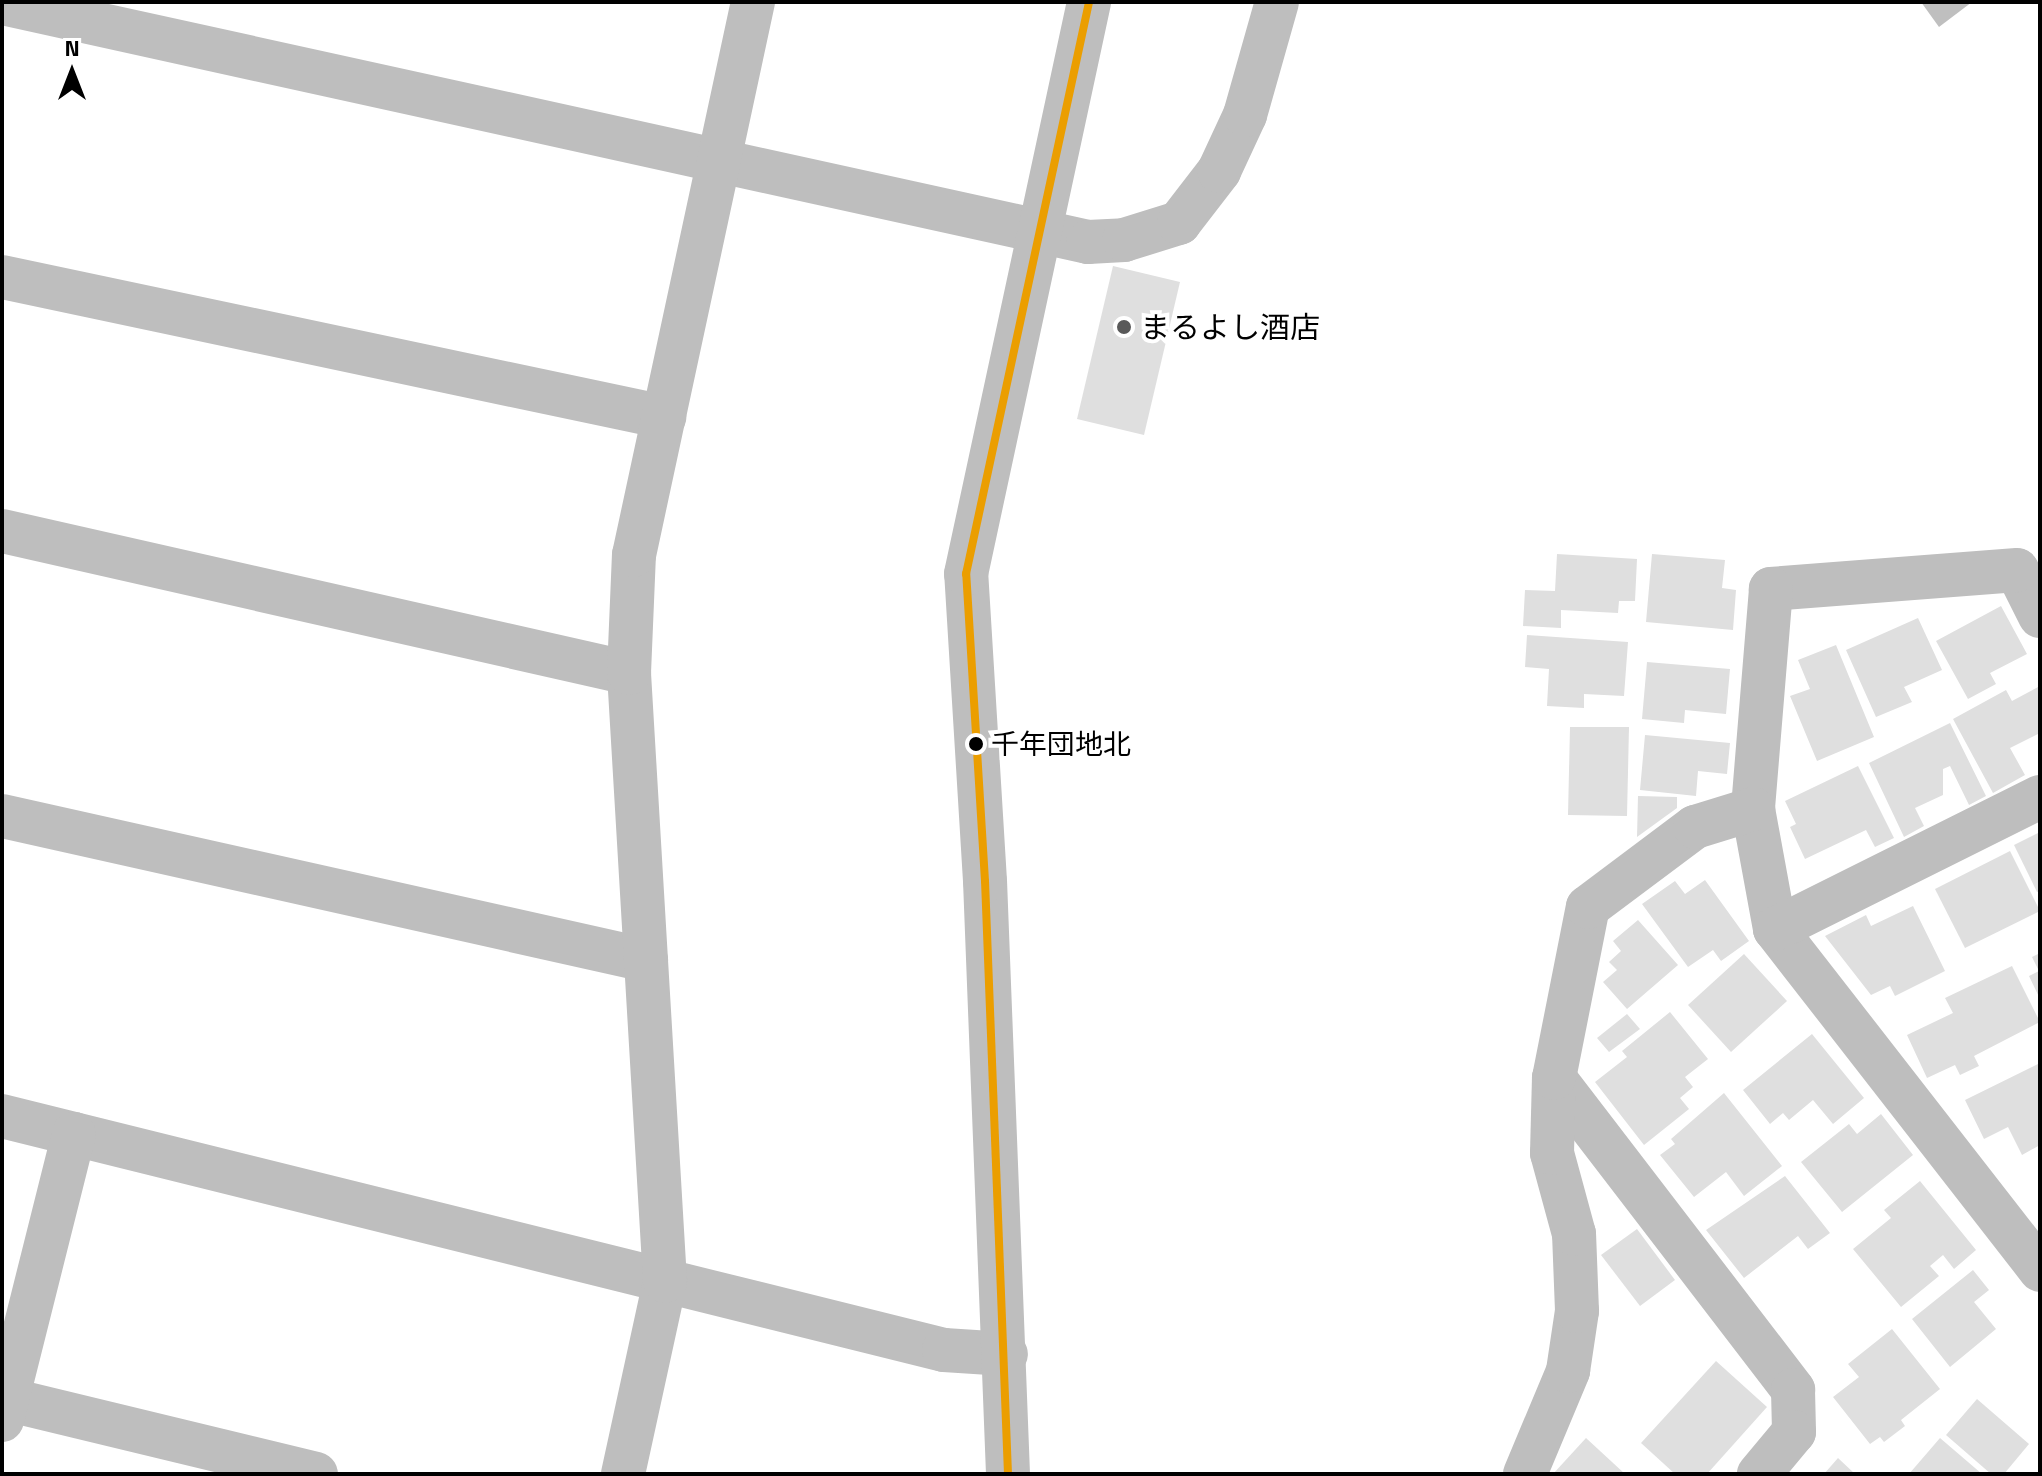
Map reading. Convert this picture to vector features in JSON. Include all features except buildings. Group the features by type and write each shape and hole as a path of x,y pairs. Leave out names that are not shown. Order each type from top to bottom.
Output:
{"street":[{"path":"623,1474 665,1281 629,673 634,555 753,2"},
{"path":"1008,1474 1006,1354 966,574 1089,2"},
{"path":"2,3 1088,242 1124,240 1179,223 1219,171 1245,115 1277,2"},
{"path":"2,277 664,417"},
{"path":"2,531 629,673"},
{"path":"2040,616 2017,570 1771,589 1753,809 1775,929 2040,1270"},
{"path":"1775,929 2040,797"},
{"path":"1525,1474 1568,1371 1577,1311 1574,1234 1552,1153 1554,1078 1588,907 1695,827 1753,809"},
{"path":"2,816 646,960"},
{"path":"1554,1078 1793,1390 1794,1432 1759,1474"},
{"path":"2,1116 944,1350 1006,1354"},
{"path":"74,1134 4,1406 316,1474"}],"shaded area":[{"path":"1921,2 1972,2 1939,27"}],"transit line":[{"path":"1008,1474 985,881 966,574 1089,2"}],"place":[{"name":"まるよし酒店","path":"1124,327"},
{"name":"千年団地北","path":"976,744"}]}
